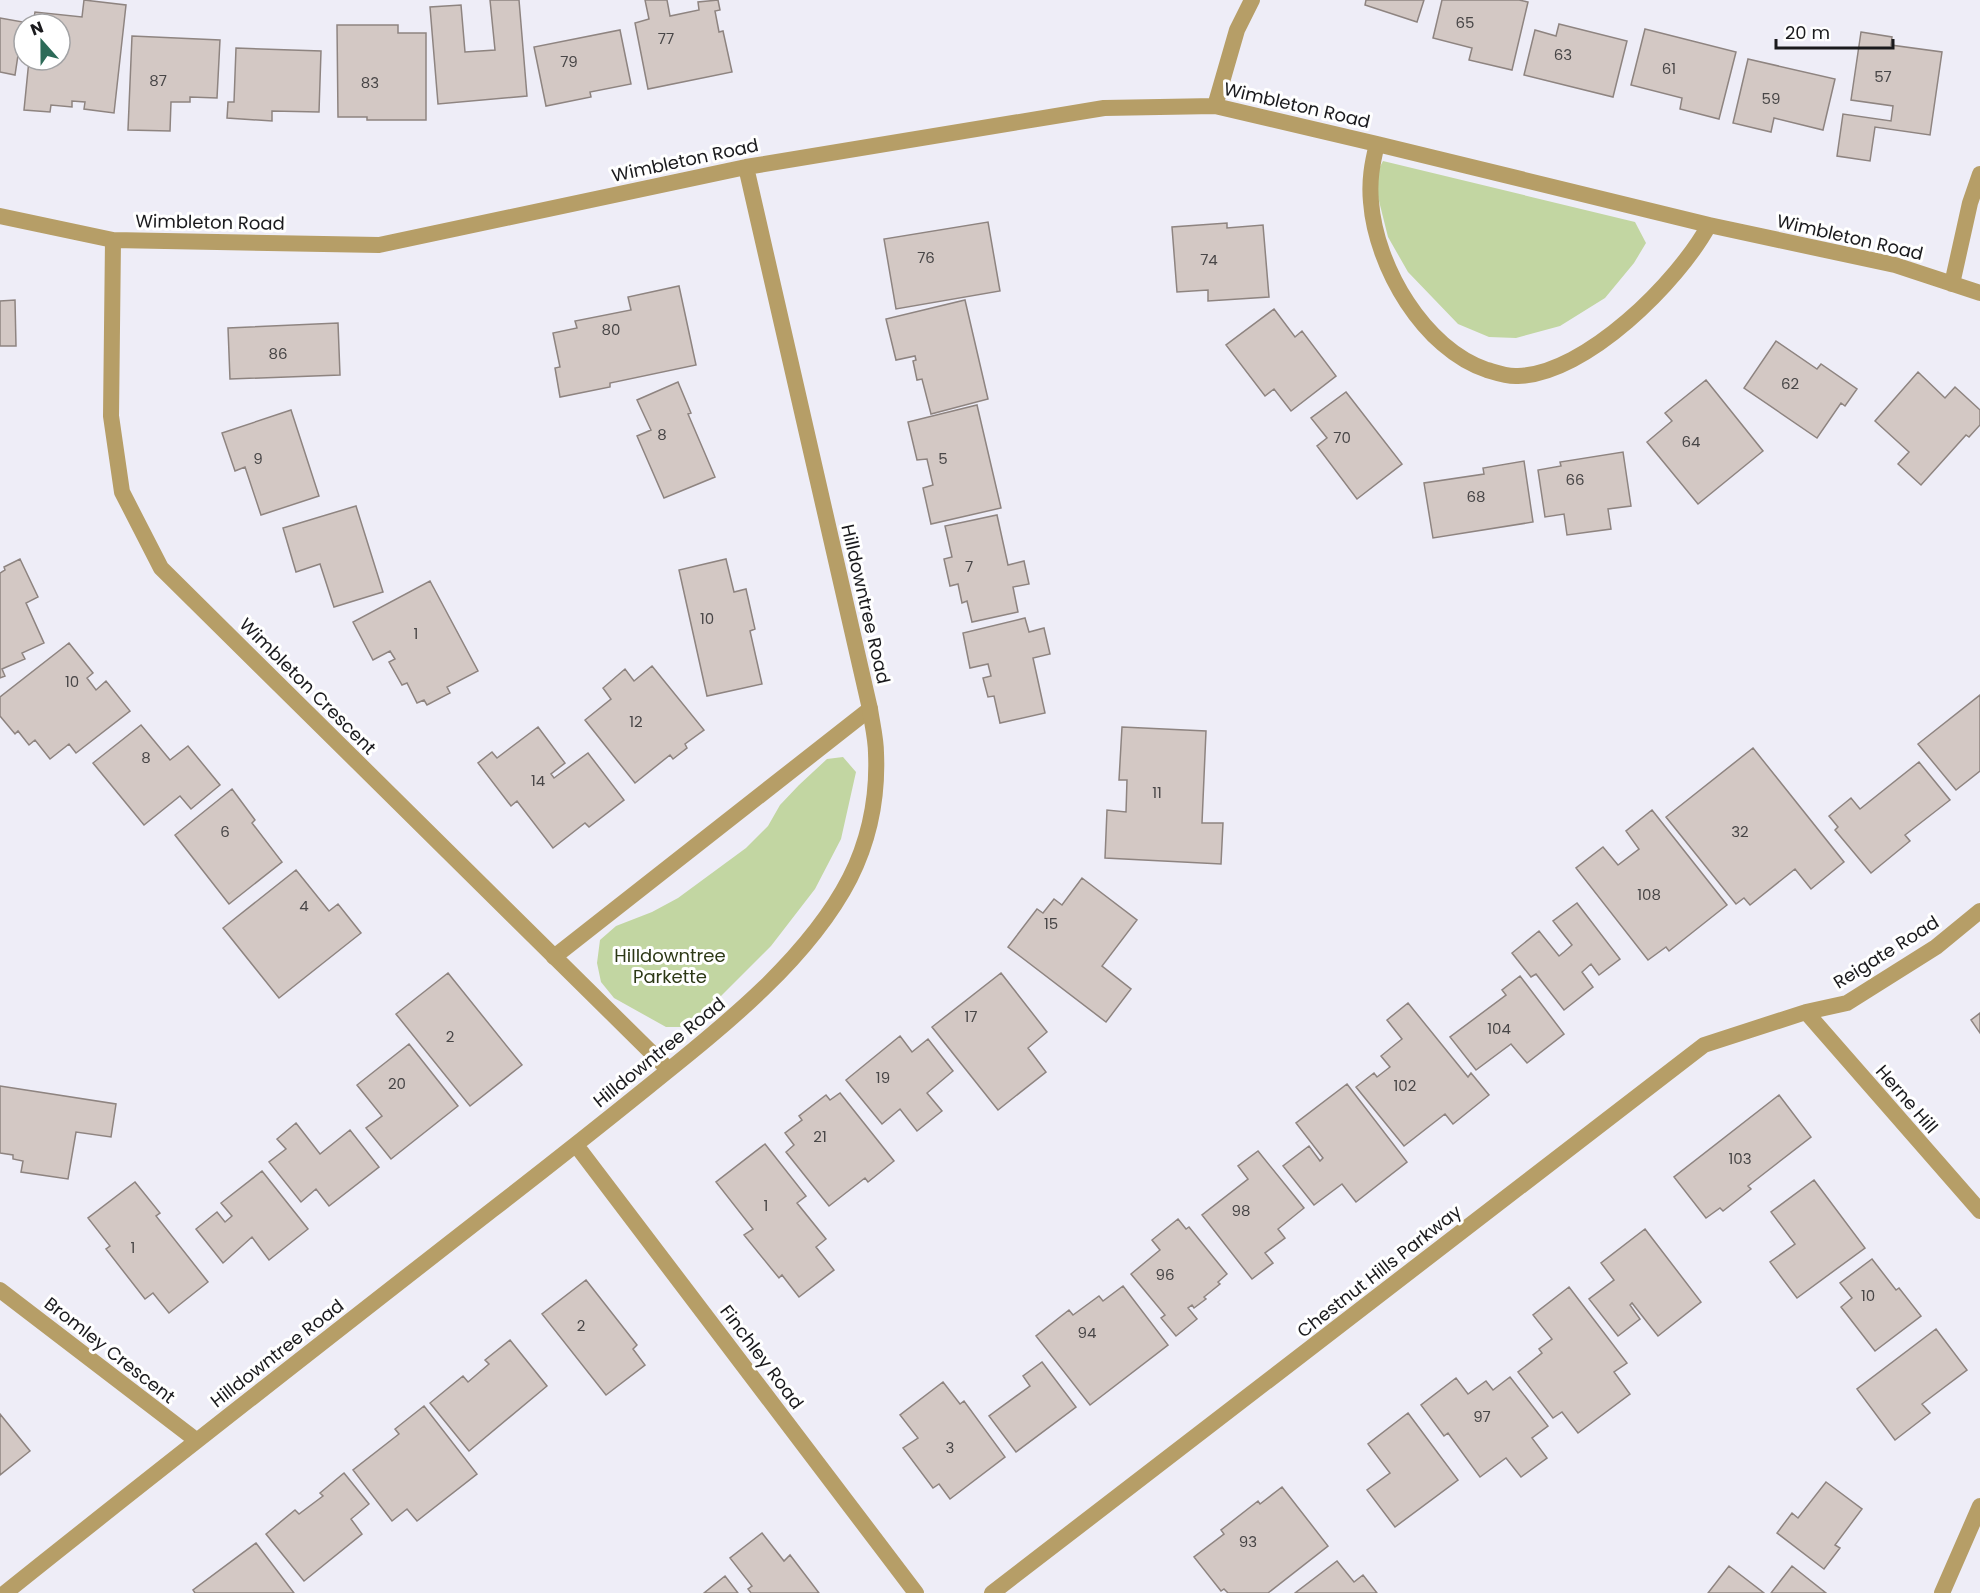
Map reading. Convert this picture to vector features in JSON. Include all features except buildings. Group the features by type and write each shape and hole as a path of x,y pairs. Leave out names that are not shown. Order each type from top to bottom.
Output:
{"street":[{"path":"1215,106 1237,30 1252,0"},
{"name":"Wimbleton Road","path":"0,216 113,240 379,245 746,167 1104,108 1215,106 1709,225 1895,265 1980,293"},
{"name":"Wimbleton Road","path":"1377,144 1370,177 1371,204 1382,250 1396,282 1415,312 1446,347 1473,365 1504,375 1542,373 1564,365 1594,347 1657,294 1701,240 1709,225"},
{"name":"Hilldowntree Road","path":"5,1593 196,1440 576,1145 741,1011 819,926 849,880 868,836 875,796 876,751 870,709 746,167"},
{"path":"1952,284 1970,203 1980,174"},
{"name":"Wimbleton Crescent","path":"113,240 111,416 122,492 161,568 669,1070"},
{"path":"554,957 870,709"},
{"name":"Reigate Road","path":"1806,1012 1847,1003 1936,947 1980,911"},
{"name":"Herne Hill","path":"1806,1012 1980,1211"},
{"name":"Chestnut Hills Parkway","path":"998,1589 1704,1045 1806,1012"},
{"name":"Finchley Road","path":"576,1145 916,1593"},
{"name":"Bromley Crescent","path":"0,1290 196,1440"},
{"path":"1942,1593 1980,1506"},
{"path":"998,1589 1020,1593"}],"green space":[{"path":"1383,161 1635,222 1646,243 1634,263 1605,298 1560,326 1516,338 1489,337 1458,324 1408,272 1388,237 1377,193 1375,176"},
{"name":"Hilldowntree Parkette","path":"843,757 856,772 841,839 815,889 771,946 696,1021 680,1027 666,1027 614,998 601,982 597,963 600,940 616,926 652,912 678,898 746,848 768,826 780,805 799,785 827,759"}]}
